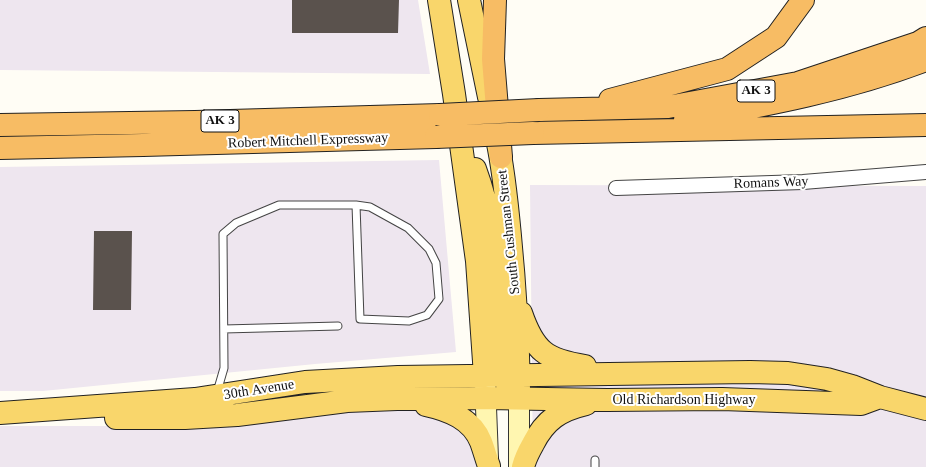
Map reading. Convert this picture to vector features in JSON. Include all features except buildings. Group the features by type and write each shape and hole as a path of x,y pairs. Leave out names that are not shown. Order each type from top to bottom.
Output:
{"highway":[{"path":"495,0 493,59 501,157"},
{"path":"578,108 726,69 776,37 803,0"},
{"name":"AK 3","path":"578,108 668,107 798,83 918,43 926,38"},
{"path":"615,132 771,104 865,81 895,72 926,60"},
{"name":"Robert Mitchell Expressway","path":"0,124 195,122 440,115 578,108"},
{"name":"AK 3","path":"615,132 926,125"},
{"name":"Robert Mitchell Expressway","path":"0,148 143,146 615,132"}],"main road":[{"path":"439,0 462,145 481,184 486,204 494,257 503,376"},
{"name":"South Cushman Street","path":"469,0 501,157 516,300 503,376 486,398 489,467"},
{"path":"516,300 532,339 541,350 552,358 586,367 637,373"},
{"name":"Old Richardson Highway","path":"503,376 750,372 788,374 827,379 852,386 880,397 926,409"},
{"name":"South Cushman Street","path":"503,376 519,398 520,467"},
{"name":"30th Avenue","path":"0,413 196,399 312,382 398,377 503,376"},
{"name":"Old Richardson Highway","path":"486,398 607,400 722,399 861,404 880,397"},
{"name":"30th Avenue","path":"0,413 87,418 184,418 237,415 347,402 400,399 486,398"},
{"path":"400,399 455,413 474,429 481,441 489,467"},
{"path":"523,467 528,452 535,439 541,429 552,418 574,407 607,400"}],"street":[{"name":"Romans Way","path":"616,188 803,182 926,172"}],"lane":[{"path":"216,396 224,368 223,234 236,223 279,205 356,205 370,207 408,228 429,249 436,263 439,299 427,315 409,321 360,319 356,205"},
{"path":"224,329 338,326"}],"shaded area":[{"path":"0,0 418,0 430,74 0,70"},
{"path":"439,160 456,352 315,364 43,391 0,391 0,167"},
{"path":"530,185 926,186 926,467 533,467"},
{"path":"425,408 466,429 479,467 0,467 0,426 112,426 322,411"}]}
